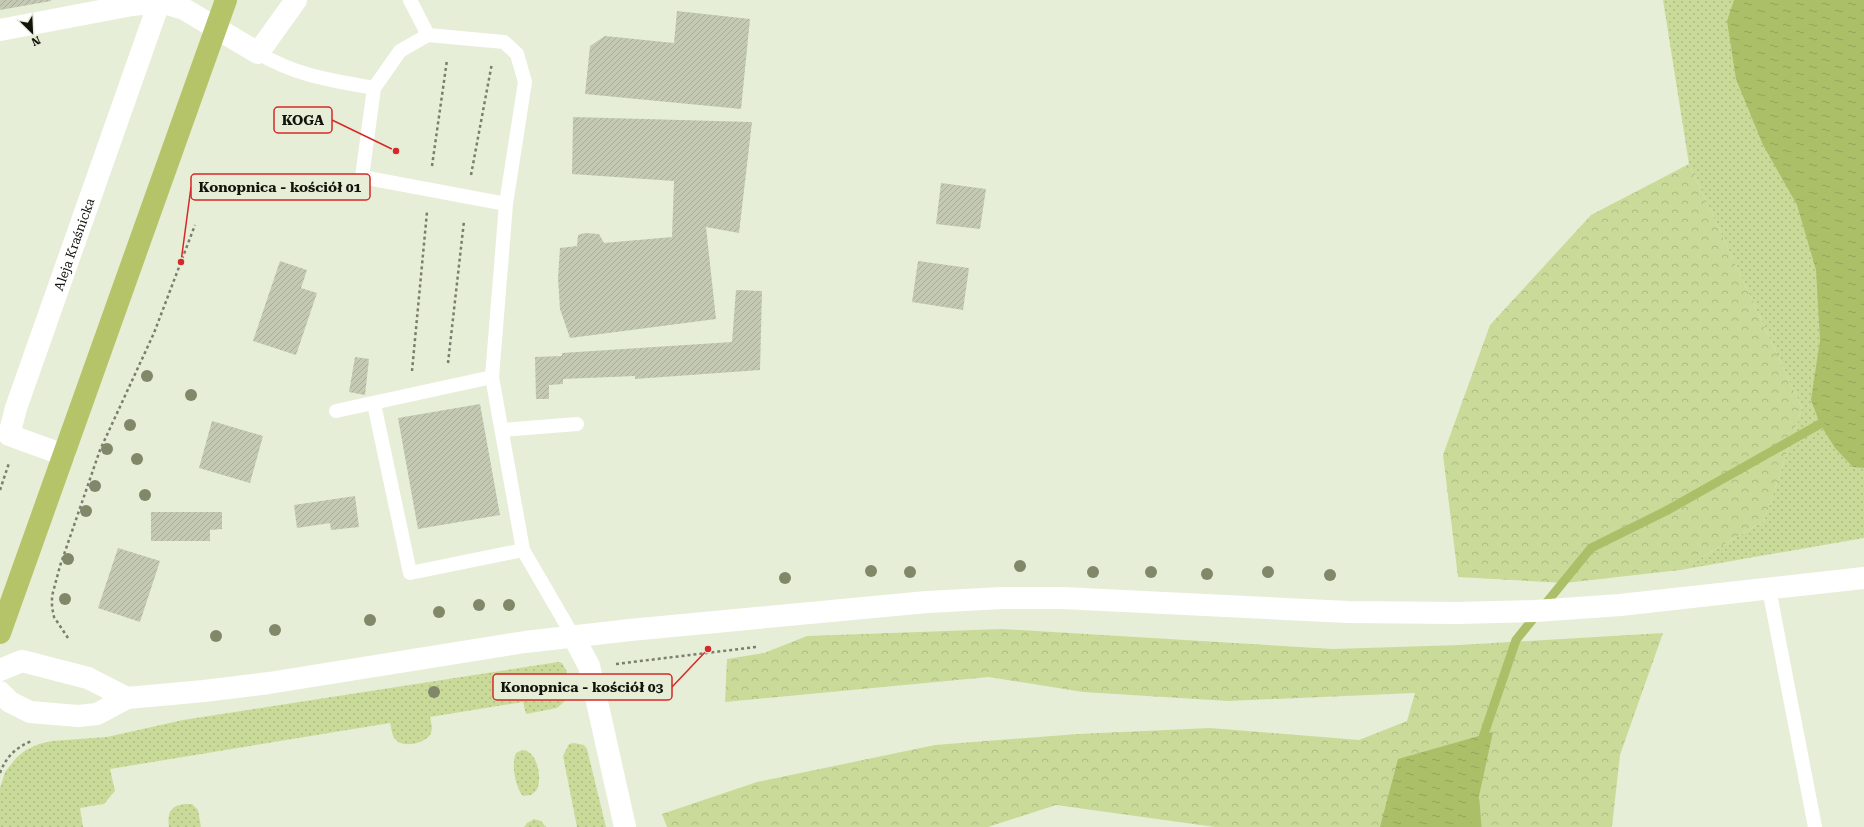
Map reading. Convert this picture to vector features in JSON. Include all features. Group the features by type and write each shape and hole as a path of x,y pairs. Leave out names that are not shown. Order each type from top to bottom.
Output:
{"main road":[{"path":"0,633 226,0"}],"street":[{"path":"0,30 132,4 160,1 184,9 258,53 296,0"},
{"name":"Aleja Kraśnicka","path":"64,455 9,435 16,408 160,1"},
{"path":"0,692 10,702 30,712 78,716 98,714 127,698 269,683 573,636 878,606 1003,598 1164,602 1348,612 1563,610 1864,578"},
{"path":"573,636 589,666 625,827"},
{"path":"0,670 22,661 88,678 127,698"}],"lane":[{"path":"410,0 428,35"},
{"path":"506,204 362,177 374,88 400,51 428,35 504,42 517,54 525,82 506,204 492,377 524,550 573,636"},
{"path":"258,53 278,65 306,75 374,88"},
{"path":"336,411 374,404 492,377"},
{"path":"374,404 410,573 524,550"},
{"path":"502,430 577,424"},
{"path":"1769,589 1815,827"}],"path":[{"path":"410,396 429,190 450,37"},
{"path":"68,638 54,617 52,607 52,596 62,561 100,450 154,333 195,225"},
{"path":"0,490 10,458"},
{"path":"612,664 749,650 762,646"}],"green space":[{"path":"1663,0 1864,0 1864,538 1680,570 1764,521 1802,408 1689,164"},
{"path":"1689,164 1802,408 1764,521 1680,570 1565,583 1458,577 1443,455 1490,325 1591,215"},
{"path":"1002,629 1333,649 1460,645 1663,633 1620,755 1612,827 1215,827 1056,805 988,827 667,827 662,814 757,782 935,745 1078,734 1210,728 1359,740 1407,721 1415,693 1228,701 1083,692 989,677 725,702 727,659 764,653 807,636"},
{"path":"558,662 562,663 567,672 564,686 565,701 557,708 526,714 523,702 430,717 432,729 429,737 421,742 410,744 401,743 395,739 390,723 110,769 115,791 104,804 80,808 83,827 0,827 0,788 5,772 17,757 26,750 39,744 52,741 107,737 183,720"},
{"path":"574,743 584,745 587,749 606,827 577,827 563,756 569,744"},
{"path":"522,750 527,751 532,755 538,767 539,774 536,791 531,795 523,796 516,782 514,769 516,753"},
{"path":"181,804 192,804 198,810 201,827 169,827 169,815 173,808"},
{"path":"534,819 541,821 546,827 524,827 527,823"}],"water":[{"path":"1734,0 1864,0 1864,468 1853,467 1835,448 1820,424 1811,400 1820,340 1816,270 1797,205 1763,145 1736,79 1727,21"},
{"path":"1493,732 1474,819 1475,827 1380,827 1398,759"}],"building":[{"path":"0,0 51,0 51,1 0,10"},
{"path":"677,11 750,19 741,109 585,94 590,46 605,36 674,43"},
{"path":"573,117 752,122 739,233 706,227 716,319 570,338 560,309 558,278 560,248 577,246 578,235 585,233 599,234 604,243 672,237 674,181 572,174"},
{"path":"941,183 986,189 980,229 936,224"},
{"path":"280,261 307,270 301,288 317,293 296,355 253,341"},
{"path":"918,261 969,268 963,310 912,302"},
{"path":"736,290 762,291 760,370 635,379 635,376 563,379 563,384 549,385 549,399 536,399 535,357 562,356 562,353 732,342"},
{"path":"355,357 369,359 365,395 349,392"},
{"path":"480,404 500,515 418,529 398,418"},
{"path":"212,421 263,436 250,483 199,468"},
{"path":"355,496 359,527 331,530 330,523 297,528 294,505"},
{"path":"151,512 222,512 222,529 210,530 210,541 151,541"},
{"path":"118,548 160,561 140,622 98,608"}],"waterway":[{"path":"1480,746 1516,640 1591,548 1666,511 1820,424"},
{"path":"1475,801 1477,827"}],"place":[{"name":"KOGA","path":"396,151"},
{"name":"Konopnica - kościół 01","path":"181,262"},
{"name":"Konopnica - kościół 03","path":"708,649"}]}
